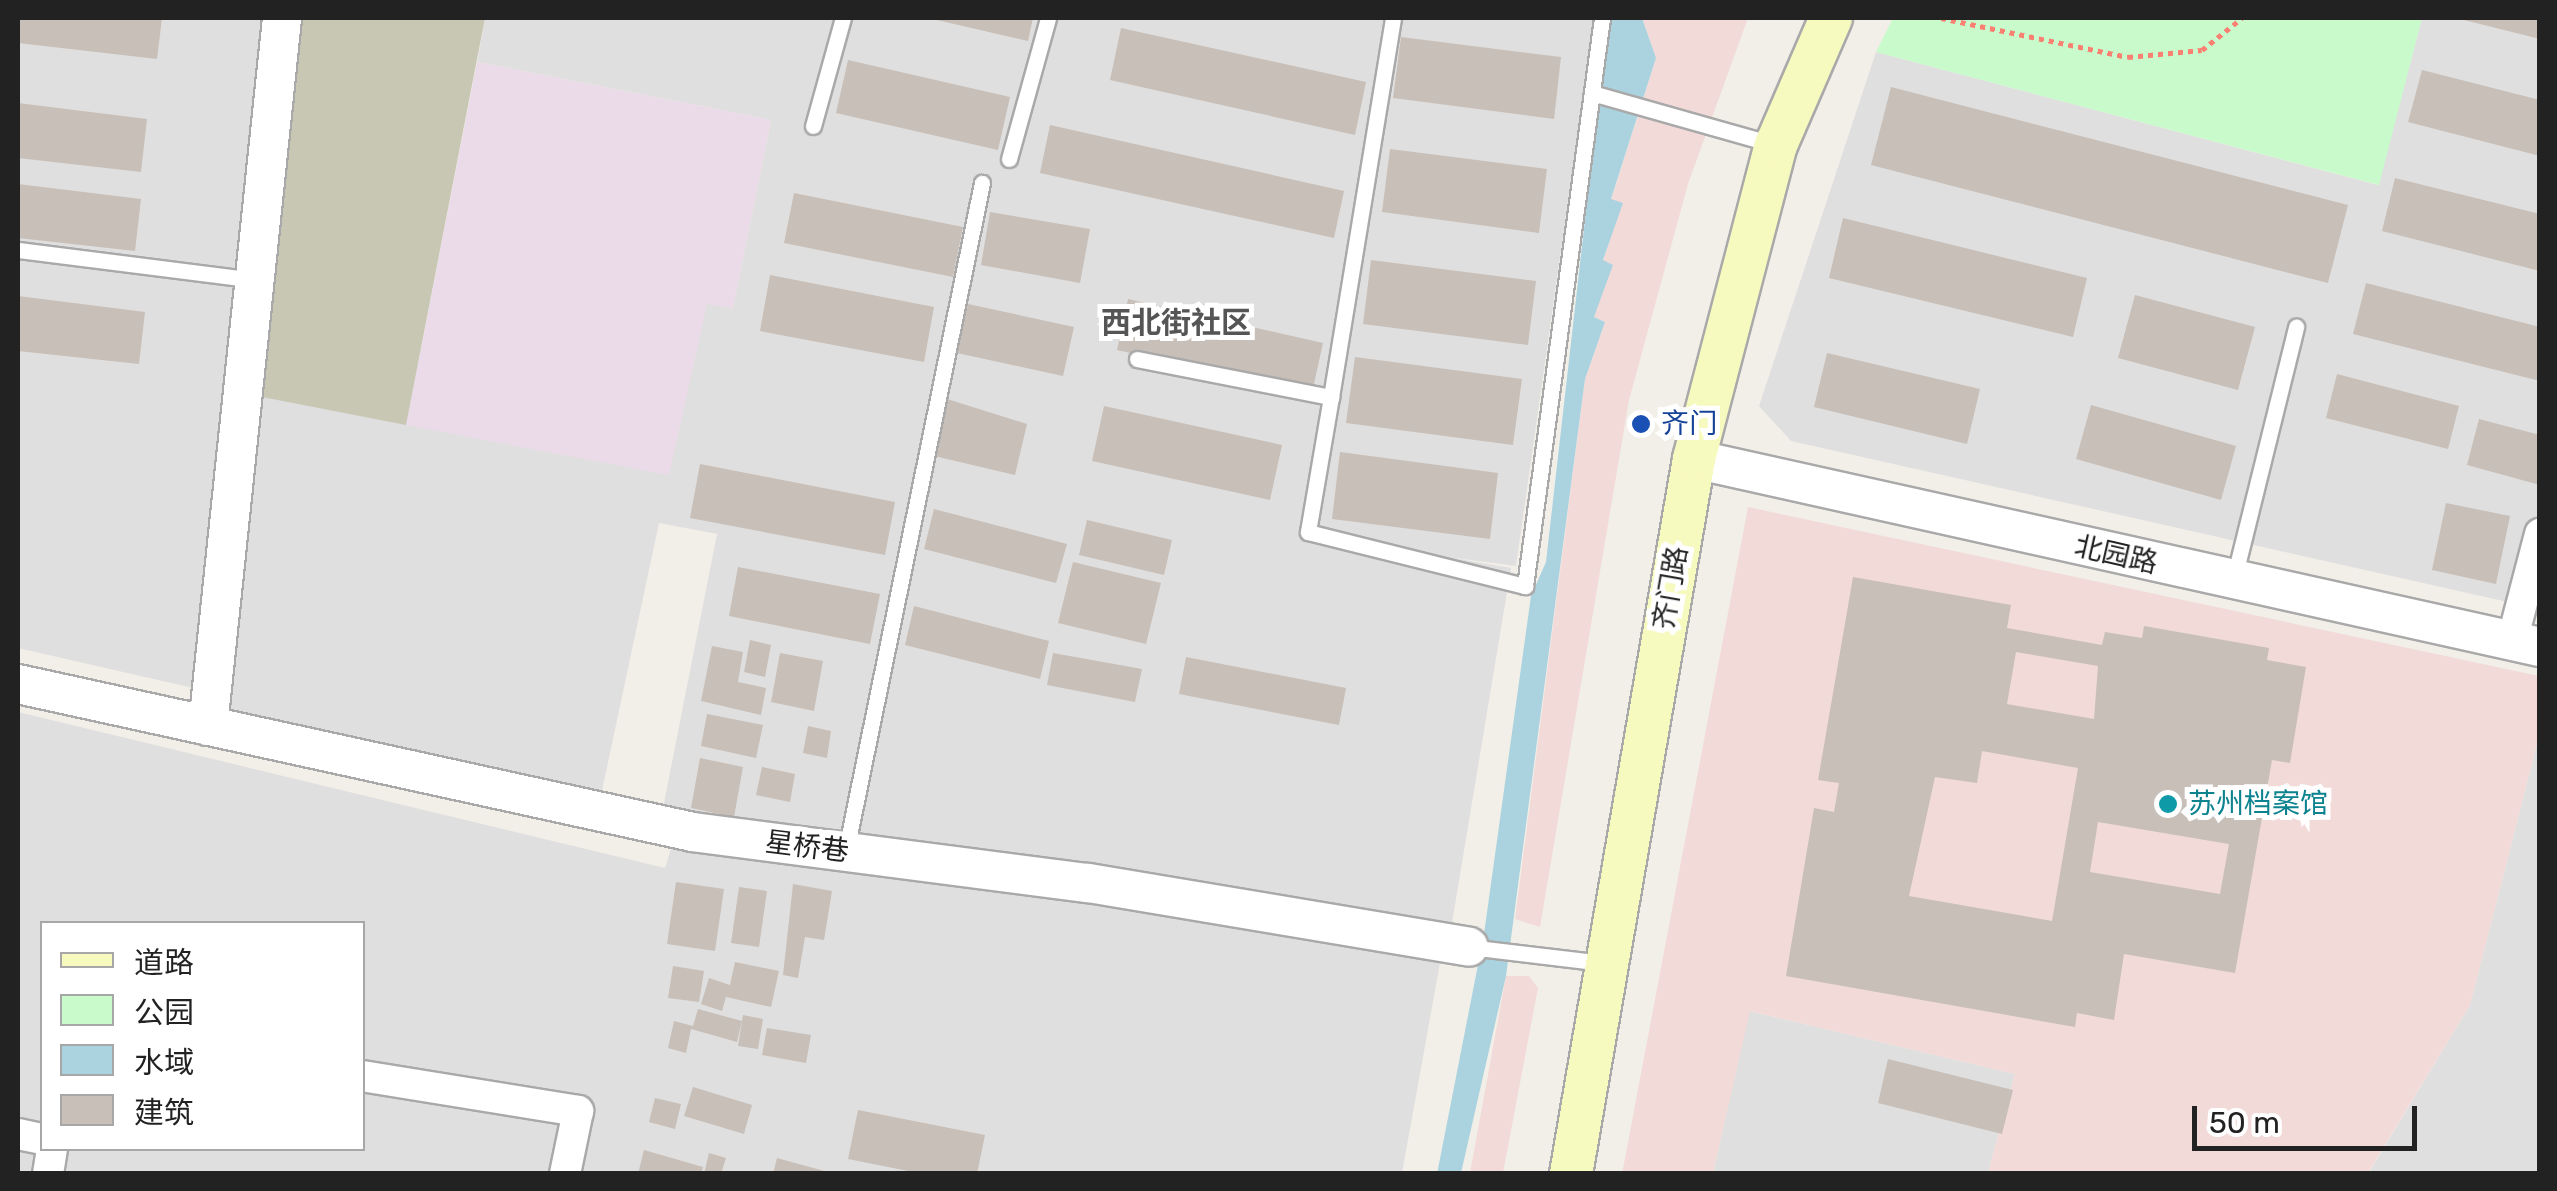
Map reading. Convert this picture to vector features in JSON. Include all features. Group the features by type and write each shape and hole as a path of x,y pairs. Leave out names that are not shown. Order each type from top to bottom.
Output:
{"main road":[{"name":"齐门路","path":"1572,1174 1694,459 1776,145 1831,18"}],"street":[{"path":"208,726 282,18"},
{"name":"北园路","path":"1694,459 2233,582 2526,644"},
{"path":"2526,644 2540,534"},
{"name":"星桥巷","path":"18,684 693,832 1088,882 1470,947"},
{"path":"365,1076 578,1111 565,1174"}],"lane":[{"path":"813,126 844,18"},
{"path":"1009,158 1048,18"},
{"path":"1393,18 1308,532 1525,586 1602,18"},
{"path":"1594,93 1776,145"},
{"path":"846,852 982,183"},
{"path":"18,250 254,280"},
{"path":"2233,582 2296,327"},
{"path":"1137,360 1331,397"},
{"name":"星桥巷","path":"1470,947 1606,963"}],"path":[{"path":"1942,18 2128,57 2202,50 2242,18"}],"shaded area":[{"path":"18,18 262,18 193,688 18,648"},
{"path":"301,18 485,18 406,425 257,396"},
{"path":"485,18 1594,18 1516,566 1448,557 1511,568 1451,929 663,808 717,534 659,523 600,800 218,717 257,396 707,303 733,307 771,120 477,62"},
{"path":"1642,18 1748,18 1688,184 1629,400 1540,927 1515,919 1585,379 1605,322 1594,317 1612,265 1603,261 1622,203 1611,200 1656,58"},
{"path":"2422,18 2539,18 2539,609 1791,441 1759,406 1876,52 2378,185"},
{"path":"477,62 771,120 733,308 707,304 669,475 406,425"},
{"path":"1748,507 2539,676 2539,736 2470,1005 2368,1173 1988,1173 2015,1074 1750,1011 1713,1173 1622,1174"},
{"path":"18,712 665,868 679,823 1444,941 1402,1173 18,1173"},
{"path":"2539,736 2539,1173 2368,1174 2470,1005"},
{"path":"1506,976 1529,976 1538,988 1503,1173 1470,1173"},
{"path":"1749,1011 2015,1074 1988,1173 1713,1174"}],"green space":[{"path":"1893,18 2422,18 2379,185 1876,52"}],"water":[{"path":"1608,18 1642,18 1656,58 1611,199 1623,203 1603,260 1613,265 1594,317 1605,322 1585,379 1506,976 1461,1173 1437,1174 1484,934 1531,596 1546,562"}],"building":[{"path":"18,18 162,18 157,59 18,43"},
{"path":"928,18 1033,18 1028,41"},
{"path":"2540,18 2540,39 2460,19"},
{"path":"1121,28 1366,82 1355,135 1110,80"},
{"path":"1401,37 1561,57 1554,119 1393,98"},
{"path":"848,60 1010,97 998,150 836,113"},
{"path":"2422,70 2540,100 2540,156 2408,122"},
{"path":"1891,87 2348,205 2328,283 1871,165"},
{"path":"18,103 147,119 141,172 18,158"},
{"path":"1050,125 1344,191 1334,238 1040,173"},
{"path":"1390,149 1547,169 1539,233 1382,212"},
{"path":"2395,178 2540,214 2540,271 2382,231"},
{"path":"18,184 141,199 135,251 18,238"},
{"path":"794,193 963,227 953,277 784,243"},
{"path":"990,212 1090,229 1080,283 981,265"},
{"path":"1843,218 2087,278 2073,337 1829,278"},
{"path":"1371,260 1536,281 1528,345 1363,324"},
{"path":"770,275 934,307 924,362 760,331"},
{"path":"2366,283 2540,327 2540,381 2353,334"},
{"path":"2135,295 2255,327 2238,390 2118,358"},
{"path":"18,296 145,312 139,364 18,351"},
{"path":"1128,299 1323,343 1312,393 1117,350"},
{"path":"968,304 1074,327 1063,376 957,353"},
{"path":"1827,353 1980,389 1967,444 1814,407"},
{"path":"1355,357 1522,379 1513,445 1346,423"},
{"path":"2337,374 2459,406 2448,449 2326,418"},
{"path":"944,398 1027,424 1015,475 930,455"},
{"path":"2091,405 2236,446 2221,500 2076,459"},
{"path":"1104,406 1282,445 1270,500 1092,461"},
{"path":"2479,419 2540,435 2540,485 2467,465"},
{"path":"1340,452 1498,473 1490,539 1332,519"},
{"path":"700,464 895,502 885,555 690,518"},
{"path":"2446,503 2510,516 2496,584 2432,570"},
{"path":"934,509 1067,544 1056,583 924,549"},
{"path":"1087,520 1172,540 1164,575 1079,555"},
{"path":"1073,562 1161,583 1146,644 1058,623"},
{"path":"738,567 880,594 870,644 729,616"},
{"name":"苏州档案馆","path":"1853,577 2011,605 2007,628 2102,645 2105,632 2142,638 2144,626 2269,648 2267,660 2306,667 2290,763 2272,760 2235,973 2124,954 2114,1020 2077,1013 2075,1027 1786,976 1814,808 1834,812 1839,783 1818,780","holes":["2016,652 2098,666 2094,719 2007,704","1982,751 2078,768 2052,921 1909,896 1935,777 1977,783","2098,822 2229,844 2220,894 2090,872"]},
{"path":"914,606 1049,641 1040,679 905,645"},
{"path":"750,640 771,645 765,677 744,672"},
{"path":"712,646 743,652 738,682 766,688 761,715 701,701"},
{"path":"780,653 823,661 814,711 771,702"},
{"path":"1053,653 1142,669 1135,702 1047,685"},
{"path":"1186,657 1346,688 1339,725 1179,694"},
{"path":"707,714 763,725 756,758 701,746"},
{"path":"808,726 831,731 827,758 803,753"},
{"path":"700,758 743,767 734,817 691,808"},
{"path":"762,767 795,774 790,802 756,795"},
{"path":"676,882 724,889 715,951 667,944"},
{"path":"793,884 832,891 824,940 805,937 798,978 783,975"},
{"path":"739,887 767,891 759,947 731,943"},
{"path":"735,962 779,971 771,1007 726,997 722,1011 701,1004 709,978 730,985"},
{"path":"673,966 704,971 699,1002 668,998"},
{"path":"698,1009 742,1021 737,1042 691,1029 686,1053 668,1048 674,1021 693,1026"},
{"path":"743,1015 763,1019 758,1049 738,1046"},
{"path":"767,1028 811,1035 806,1063 762,1055"},
{"path":"1888,1059 2013,1090 2002,1134 1878,1103"},
{"path":"693,1087 752,1105 744,1134 684,1116"},
{"path":"655,1098 681,1104 675,1129 649,1122"},
{"path":"858,1110 985,1135 977,1174 923,1174 848,1159"},
{"path":"644,1150 703,1167 701,1174 638,1174"},
{"path":"709,1153 726,1158 721,1174 704,1174"},
{"path":"777,1158 828,1172 828,1174 773,1174"}],"place":[{"name":"齐门","path":"1641,424"},
{"name":"苏州档案馆","path":"2168,804"}],"district":[{"name":"西北街社区","path":"1176,323"}]}
